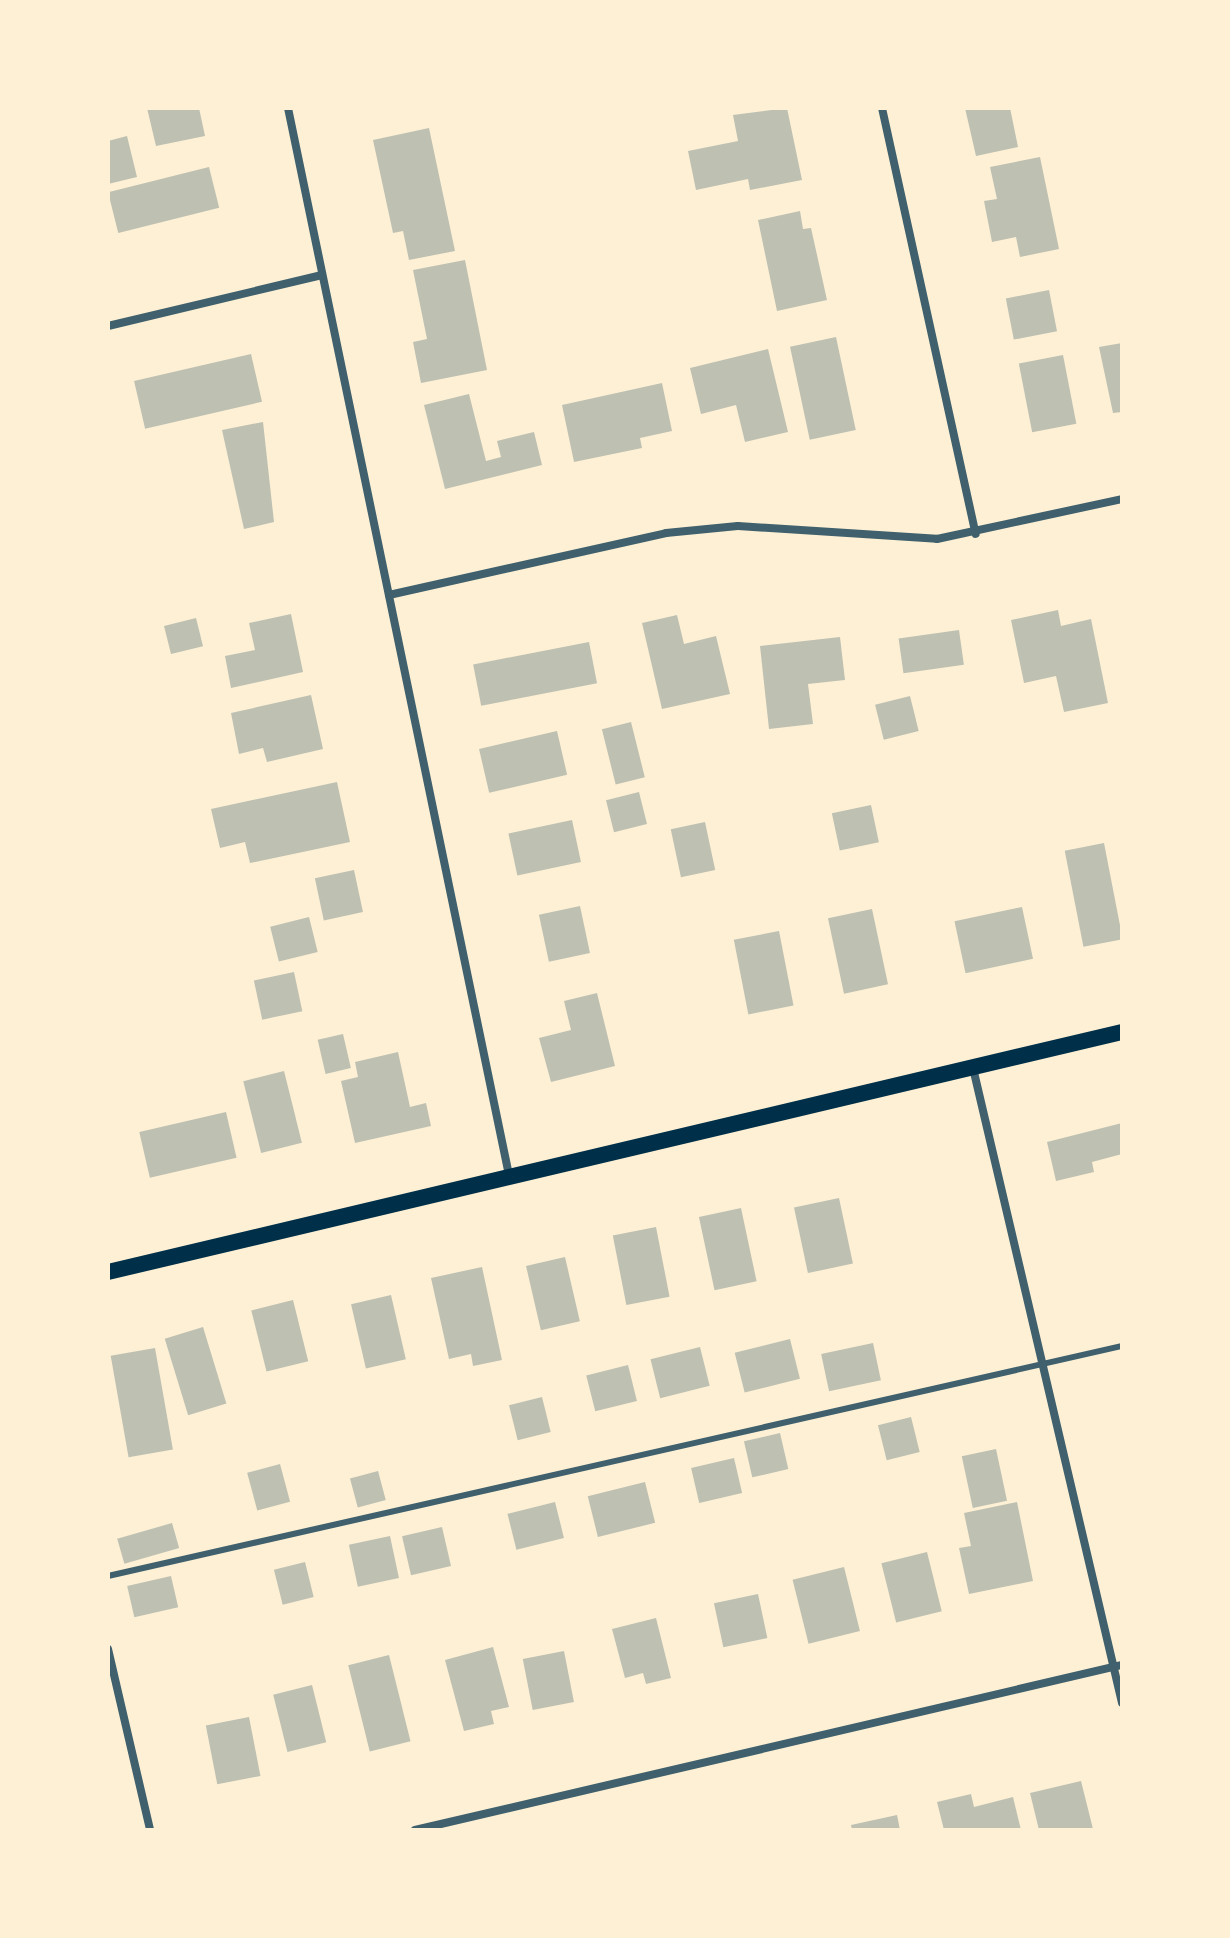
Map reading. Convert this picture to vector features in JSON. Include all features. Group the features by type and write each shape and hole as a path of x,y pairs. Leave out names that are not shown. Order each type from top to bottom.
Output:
{"main road":[{"path":"108,1272 1122,1032"}],"street":[{"path":"288,108 509,1175"},
{"path":"882,108 976,534"},
{"path":"108,326 322,275"},
{"path":"389,595 666,533 738,526 880,539 976,534 1122,499"},
{"path":"973,1068 1118,1666 1122,1703"},
{"path":"108,1649 150,1830"},
{"path":"415,1830 1118,1666"}],"lane":[{"path":"108,1576 1122,1346"}],"building":[{"path":"147,108 199,108 205,136 156,146"},
{"path":"787,108 802,180 750,190 748,179 696,190 688,151 738,141 733,115"},
{"path":"965,108 1010,108 1018,147 976,156"},
{"path":"429,128 455,251 409,260 403,231 393,233 373,140"},
{"path":"127,136 137,177 108,184 108,141"},
{"path":"1040,157 1059,249 1020,257 1016,237 992,242 984,201 997,199 990,167"},
{"path":"209,167 219,208 118,233 108,192"},
{"path":"800,211 803,229 811,228 827,300 777,311 758,220"},
{"path":"465,260 487,370 421,383 413,342 427,339 413,270"},
{"path":"1049,290 1057,331 1014,340 1006,298"},
{"path":"836,337 856,430 810,440 790,347"},
{"path":"1122,343 1122,412 1113,413 1099,347"},
{"path":"768,349 788,432 745,442 736,405 701,414 690,368"},
{"path":"251,354 262,402 145,429 134,381"},
{"path":"1063,355 1076,424 1032,432 1019,364"},
{"path":"662,383 672,431 640,438 642,448 574,462 562,405"},
{"path":"469,394 486,461 501,457 497,441 534,432 542,465 445,489 424,405"},
{"path":"263,422 274,522 244,529 222,430"},
{"path":"1058,610 1061,626 1091,619 1108,703 1064,712 1056,676 1024,683 1011,620"},
{"path":"291,614 303,672 231,688 225,656 255,650 249,623"},
{"path":"677,615 684,644 716,636 730,694 662,709 642,623"},
{"path":"196,618 203,646 171,654 164,626"},
{"path":"959,630 964,665 903,673 899,638"},
{"path":"840,637 845,680 808,684 813,724 769,729 760,646"},
{"path":"589,642 597,683 481,706 473,665"},
{"path":"311,695 323,749 267,762 263,748 239,754 231,713"},
{"path":"910,696 919,731 884,740 875,705"},
{"path":"631,722 645,777 616,785 602,729"},
{"path":"557,731 567,775 489,793 479,749"},
{"path":"337,782 350,842 250,863 245,842 220,848 211,809"},
{"path":"639,792 647,824 614,832 606,800"},
{"path":"871,805 879,842 840,850 832,813"},
{"path":"572,820 581,862 517,876 508,834"},
{"path":"705,822 715,870 681,877 671,829"},
{"path":"1104,843 1122,939 1083,947 1065,851"},
{"path":"354,870 363,912 324,920 315,878"},
{"path":"580,906 590,953 549,962 539,915"},
{"path":"1022,907 1033,959 966,973 955,921"},
{"path":"872,909 888,984 844,994 828,918"},
{"path":"309,917 318,952 279,962 270,927"},
{"path":"779,931 794,1006 748,1014 734,940"},
{"path":"294,972 302,1011 262,1020 254,981"},
{"path":"597,993 615,1066 551,1082 539,1038 571,1030 564,1001"},
{"path":"343,1034 351,1068 326,1074 318,1040"},
{"path":"398,1052 410,1107 426,1103 431,1126 355,1143 341,1081 358,1077 355,1062"},
{"path":"284,1071 302,1143 261,1153 243,1081"},
{"path":"226,1112 237,1158 150,1178 139,1132"},
{"path":"1122,1123 1122,1154 1092,1162 1094,1172 1056,1181 1047,1142"},
{"path":"839,1198 853,1264 808,1273 794,1208"},
{"path":"741,1208 757,1281 715,1290 699,1217"},
{"path":"656,1227 670,1297 626,1305 613,1235"},
{"path":"565,1257 580,1321 541,1330 526,1266"},
{"path":"482,1267 502,1360 473,1366 471,1354 449,1359 431,1278"},
{"path":"391,1295 406,1359 366,1369 351,1304"},
{"path":"293,1300 308,1361 267,1372 251,1310"},
{"path":"203,1327 226,1404 188,1415 165,1339"},
{"path":"790,1339 800,1379 745,1393 735,1353"},
{"path":"873,1343 881,1380 829,1391 821,1354"},
{"path":"700,1347 710,1386 660,1398 651,1359"},
{"path":"155,1348 173,1449 129,1457 111,1356"},
{"path":"628,1365 637,1401 595,1411 586,1375"},
{"path":"542,1397 551,1432 518,1440 509,1405"},
{"path":"911,1417 920,1452 887,1460 878,1425"},
{"path":"780,1433 788,1469 752,1477 744,1441"},
{"path":"996,1449 1007,1501 973,1508 962,1456"},
{"path":"734,1458 742,1493 699,1503 691,1468"},
{"path":"280,1464 290,1502 257,1510 247,1473"},
{"path":"378,1471 386,1500 358,1507 350,1479"},
{"path":"645,1482 655,1523 598,1537 588,1496"},
{"path":"555,1502 564,1538 516,1550 507,1514"},
{"path":"1017,1502 1033,1581 969,1594 959,1548 971,1546 964,1513"},
{"path":"172,1523 179,1548 124,1564 117,1539"},
{"path":"442,1527 451,1566 411,1575 402,1536"},
{"path":"390,1536 399,1578 358,1587 349,1545"},
{"path":"927,1552 942,1611 896,1623 881,1563"},
{"path":"305,1562 314,1597 283,1605 274,1570"},
{"path":"844,1567 860,1631 809,1644 793,1580"},
{"path":"171,1576 178,1607 134,1617 127,1586"},
{"path":"758,1594 767,1638 723,1647 714,1603"},
{"path":"656,1618 671,1678 646,1684 643,1673 625,1678 612,1629"},
{"path":"493,1647 509,1707 491,1711 494,1724 464,1731 445,1660"},
{"path":"564,1651 574,1702 533,1710 523,1659"},
{"path":"389,1655 411,1741 370,1752 348,1665"},
{"path":"312,1685 326,1742 287,1752 273,1695"},
{"path":"249,1717 260,1776 217,1784 206,1725"},
{"path":"1081,1781 1093,1829 1039,1830 1030,1793"},
{"path":"971,1794 974,1807 1013,1797 1021,1830 944,1830 937,1802"},
{"path":"897,1815 900,1830 852,1830 851,1825"}]}
